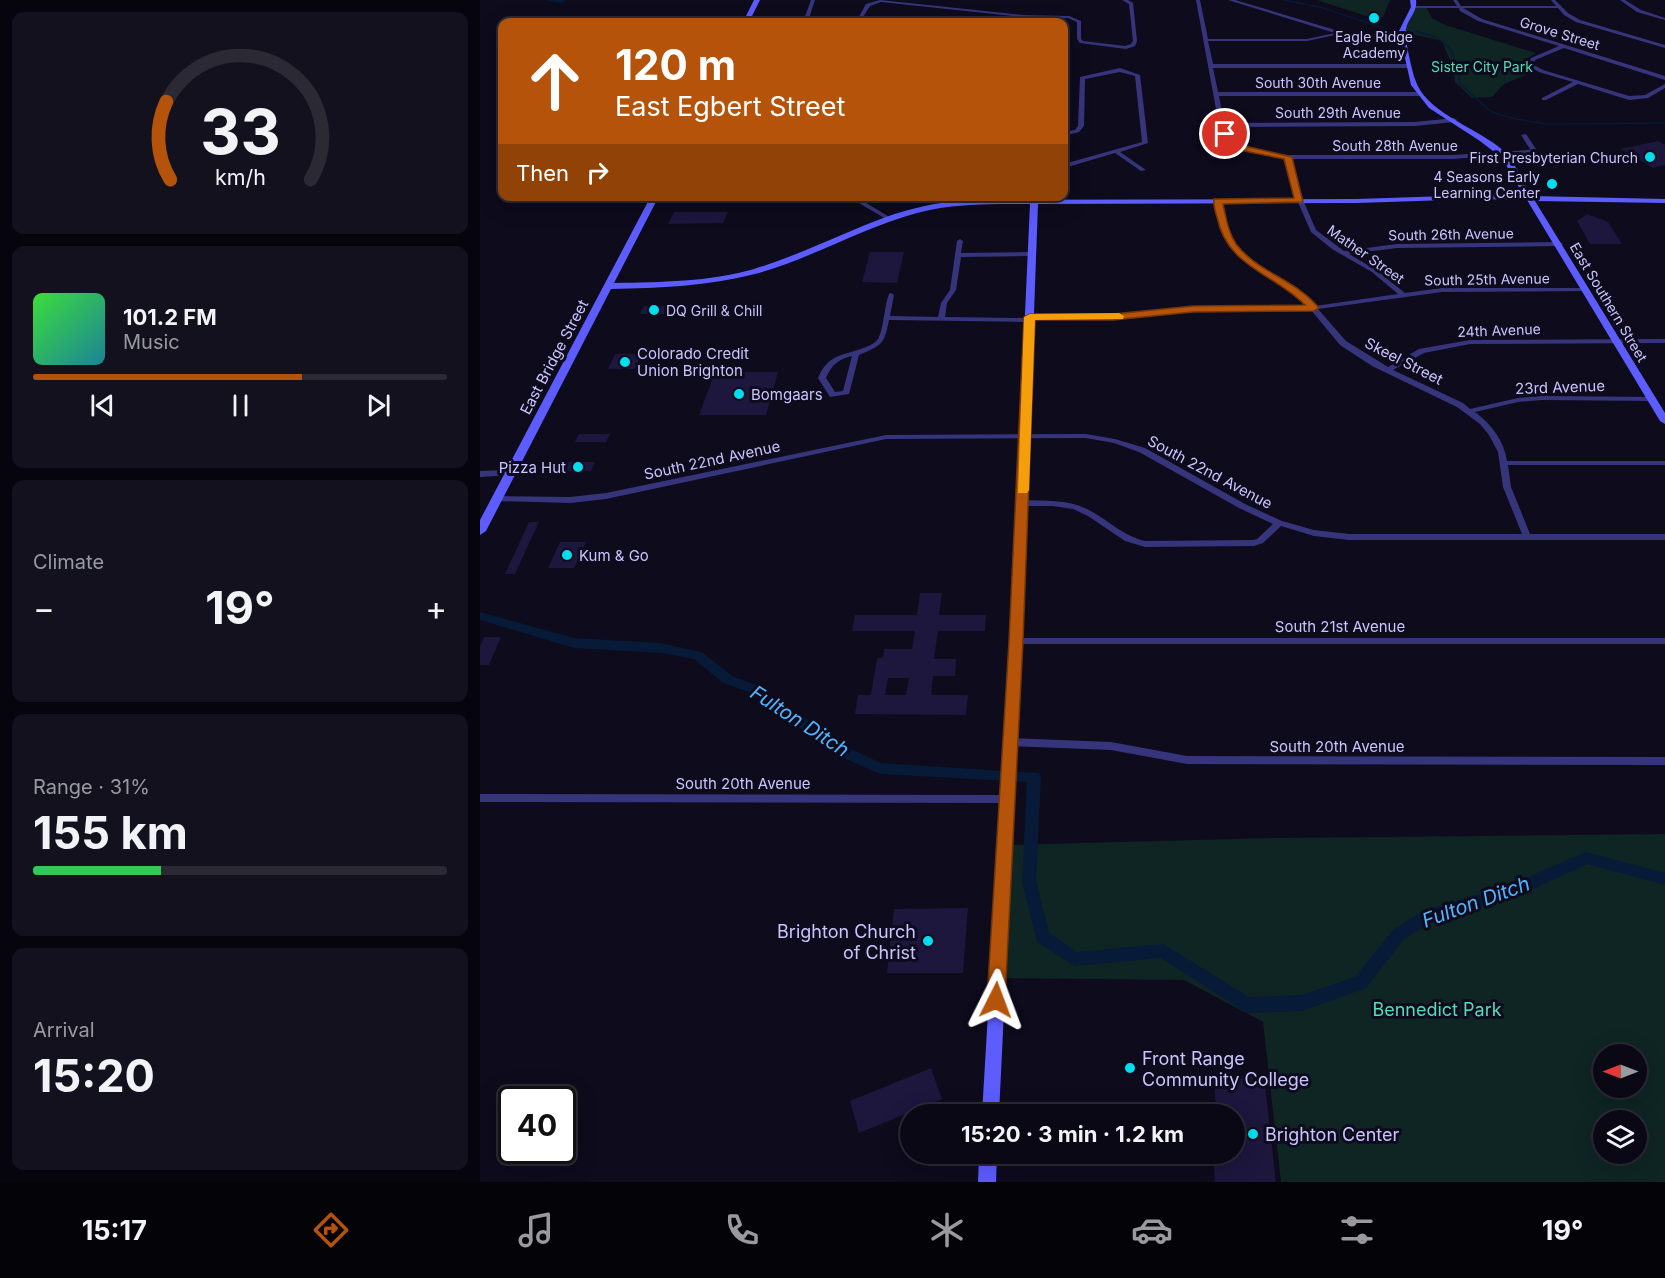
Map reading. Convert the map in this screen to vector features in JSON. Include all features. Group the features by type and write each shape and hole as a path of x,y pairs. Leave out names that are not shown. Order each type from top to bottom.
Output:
{"street":[{"path":"748,18 757,0"},
{"path":"806,18 813,0"},
{"path":"860,18 868,5 881,1 1023,16 1065,16 1078,21 1079,39 1082,42 1126,48 1133,45 1135,41 1131,3 1124,0"},
{"path":"1198,0 1204,40 1222,125 1227,137 1241,146 1261,153 1287,157"},
{"path":"1230,0 1339,33 1372,40 1404,41"},
{"name":"Grove Street","path":"1455,0 1460,7 1480,20 1665,78"},
{"path":"1553,0 1578,21 1665,47"},
{"path":"1622,0 1639,11 1665,19"},
{"path":"1502,154 1420,94 1413,82 1404,41 1403,22 1413,3 1460,7 1559,7"},
{"path":"1204,40 1316,40 1339,33"},
{"path":"1562,46 1533,59 1530,63 1541,71 1633,98 1646,97 1665,86"},
{"path":"1210,66 1410,66"},
{"path":"1068,133 1077,131 1081,126 1082,78 1120,70 1132,71 1137,75 1145,143 1068,165"},
{"path":"1544,99 1576,82"},
{"name":"South 30th Avenue","path":"1216,94 1420,94"},
{"name":"South 29th Avenue","path":"1222,125 1415,124 1454,120"},
{"name":"South 28th Avenue","path":"1287,157 1452,157 1531,152 1533,149 1524,135"},
{"path":"1117,152 1143,170"},
{"name":"East Southern Street","path":"1502,154 1560,244 1665,422"},
{"name":"Mather Street","path":"1287,157 1300,200 1313,231 1343,253 1374,271 1402,294"},
{"path":"1529,197 1665,194"},
{"path":"608,286 684,284 743,274 778,264 888,218 949,203 1529,197 1565,201 1665,201"},
{"name":"East Bridge Street","path":"480,531 652,201"},
{"path":"856,201 888,218"},
{"path":"990,1104 1007,763 1016,641 1034,201"},
{"name":"Skeel Street","path":"1218,201 1224,230 1233,246 1252,264 1301,294 1343,343 1388,370 1470,411 1493,434 1504,463 1507,487 1527,537"},
{"path":"1546,223 1545,207 1565,201"},
{"path":"941,318 944,303 953,290 960,241"},
{"name":"South 26th Avenue","path":"1343,253 1414,245 1560,244"},
{"path":"958,255 1031,254"},
{"name":"South 25th Avenue","path":"887,318 1113,317 1193,309 1314,308 1442,290 1587,290"},
{"path":"856,354 846,392 834,394 822,378 824,371 837,357 856,354 879,342 887,318 891,295"},
{"name":"24th Avenue","path":"1388,370 1422,351 1452,344 1484,341 1665,341"},
{"name":"23rd Avenue","path":"1470,411 1518,400 1542,398 1652,399"},
{"name":"South 22nd Avenue","path":"497,499 570,500 606,496 886,437 1086,436 1128,445 1175,467 1242,506 1279,523 1314,532 1349,537 1665,537"},
{"path":"1504,463 1665,463"},
{"path":"480,474 510,473"},
{"path":"1022,503 1062,504 1081,508 1131,540 1145,544 1254,543 1260,541 1279,523"},
{"name":"South 21st Avenue","path":"1016,641 1665,641"},
{"name":"South 20th Avenue","path":"1010,742 1111,746 1187,760 1665,761"},
{"name":"South 20th Avenue","path":"480,798 1006,791"},
{"path":"987,1182 988,1164"}],"green space":[{"path":"1317,0 1390,0 1383,17 1372,18"},
{"name":"Sister City Park","path":"1414,7 1426,7 1432,18 1445,25 1536,53 1523,61 1527,69 1534,72 1504,84 1492,97 1472,98 1455,82 1454,70 1442,41 1402,32 1403,22"},
{"name":"Bennedict Park","path":"1665,834 1665,1182 1281,1182 1263,1022 1184,980 997,978 1004,845 1275,838"}],"building":[{"name":"First Presbyterian Church","path":"1658,141 1665,145 1665,165 1653,168 1621,149"},
{"path":"674,212 728,212 723,223 668,224"},
{"path":"1587,214 1608,222 1622,244 1590,244 1577,221"},
{"path":"870,252 904,252 897,283 862,282"},
{"name":"DQ Grill & Chill","path":"644,306 673,306 669,314 640,314"},
{"name":"Colorado Credit Union Brighton","path":"615,354 642,354 635,369 608,369"},
{"name":"Bomgaars","path":"715,372 778,372 766,415 699,415"},
{"path":"579,434 610,434 606,442 575,442"},
{"name":"Pizza Hut","path":"565,462 595,462 591,471 561,471"},
{"path":"529,522 539,522 515,574 505,574"},
{"name":"Kum & Go","path":"560,542 586,542 574,568 548,568"},
{"path":"920,593 942,593 939,615 986,615 985,631 938,631 934,659 956,659 955,676 933,676 931,695 968,695 966,715 855,714 858,695 871,695 877,658 883,658 884,649 912,649 915,631 852,631 855,615 917,615","holes":["888,678 909,678 906,695 885,695"]},
{"path":"484,637 501,637 489,665 480,665 480,646"},
{"name":"Brighton Church of Christ","path":"968,908 963,973 887,973 894,909"},
{"path":"931,1068 942,1099 930,1104 900,1104 900,1116 859,1133 850,1101"},
{"name":"Brighton Center","path":"1214,1076 1264,1076 1276,1182 1215,1182 1214,1164 1245,1164 1245,1104 1215,1104"}],"waterway":[{"path":"547,0 562,1"},
{"path":"1284,0 1323,8 1389,30"},
{"path":"1414,31 1436,38 1449,47 1456,62 1460,84 1488,109 1500,115 1547,124 1665,123"},
{"name":"Fulton Ditch","path":"480,616 574,643 661,648 698,655 727,679 753,689 844,752 880,768 1034,777 1029,881 1042,937 1075,959 1163,951 1247,1005 1302,1003 1360,983 1399,934 1430,915 1515,890 1586,858 1665,879"}],"slow traffic":[{"path":"1023,490 1030,317 1119,316"}],"place":[{"name":"Eagle Ridge Academy","path":"1374,18"},
{"name":"First Presbyterian Church","path":"1650,157"},
{"name":"4 Seasons Early Learning Center","path":"1552,184"},
{"name":"DQ Grill & Chill","path":"654,310"},
{"name":"Colorado Credit Union Brighton","path":"625,362"},
{"name":"Bomgaars","path":"739,394"},
{"name":"Pizza Hut","path":"578,467"},
{"name":"Kum & Go","path":"567,555"},
{"name":"Brighton Church of Christ","path":"928,941"},
{"name":"Front Range Community College","path":"1130,1068"},
{"name":"Brighton Center","path":"1253,1134"}],"route":[{"path":"996,1000 1007,763 1016,641 1030,317 1113,317 1193,309 1314,308 1301,294 1252,264 1238,252 1224,230 1218,201 1300,200 1287,157 1247,149 1232,141 1225,134"}]}
